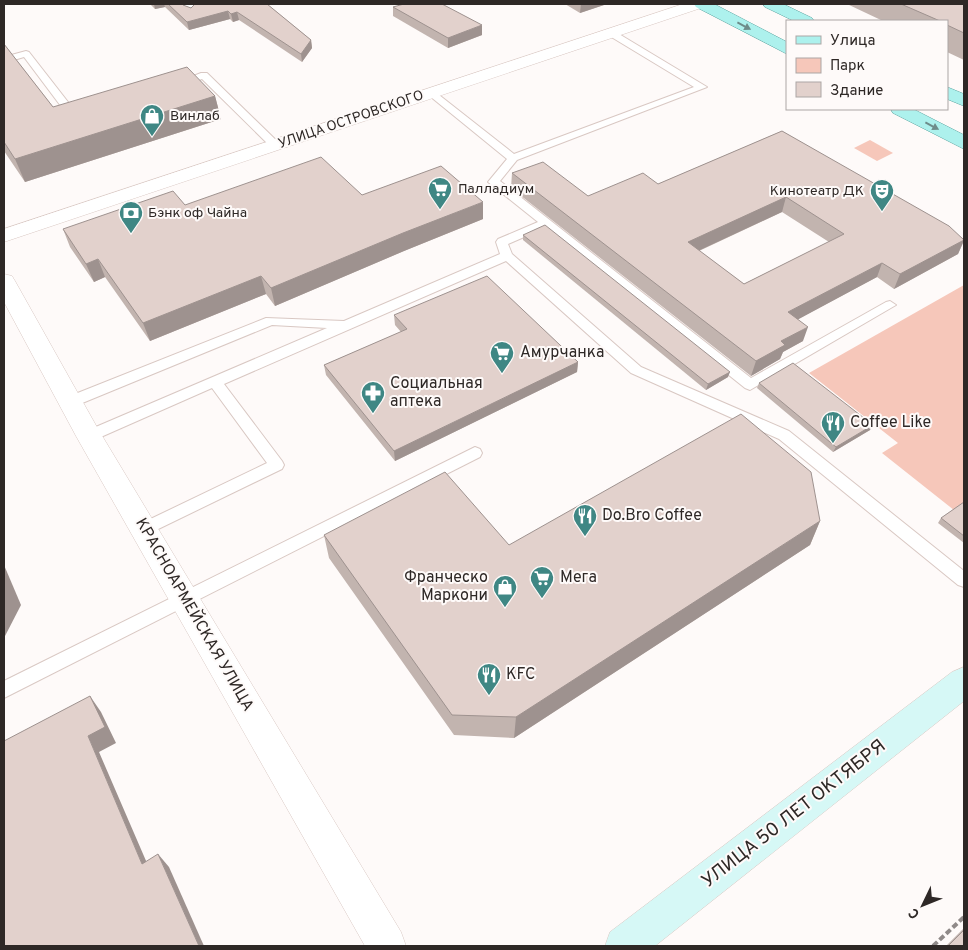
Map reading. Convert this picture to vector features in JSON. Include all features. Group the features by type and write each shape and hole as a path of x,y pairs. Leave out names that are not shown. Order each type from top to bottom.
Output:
{"main road":[{"path":"702,4 786,48"},
{"path":"771,4 804,20"},
{"path":"948,93 964,101"},
{"path":"902,110 964,143"},
{"name":"УЛИЦА 50 ЛЕТ ОКТЯБРЯ","path":"624,946 964,682"}],"street":[{"name":"УЛИЦА ОСТРОВСКОГО","path":"4,236 698,4"},
{"name":"КРАСНОАРМЕЙСКАЯ УЛИЦА","path":"4,281 89,436 387,946"}],"lane":[{"path":"611,33 702,87 513,158 494,182 750,385 890,305"},
{"path":"4,60 26,54 73,115 92,110"},
{"path":"167,87 204,76 275,145"},
{"path":"431,93 513,158"},
{"path":"546,223 502,242 507,256 636,370 784,435 964,580"},
{"path":"89,436 507,256"},
{"path":"70,402 271,321 347,325"},
{"path":"144,529 277,465 215,382"},
{"path":"4,690 475,453"}],"path":[{"path":"933,946 964,918"}],"green space":[{"path":"870,140 893,153 877,161 854,148"},
{"path":"964,285 964,518 882,453 898,443 809,373"}],"building":[{"path":"168,4 182,4 191,8 195,4 267,4 311,40 301,54 237,12 231,14 228,11 187,22"},
{"path":"404,4 442,4 482,25 448,38 393,7"},
{"path":"901,4 964,4 964,33 948,25 948,20 938,20"},
{"path":"4,44 53,107 187,67 215,96 15,159 4,142"},
{"path":"782,131 949,226 964,240 900,274 882,263 788,312 808,327 781,341 785,345 756,361 512,173 543,162 588,196 643,173 658,184","holes":["786,197 844,234 744,284 688,242"]},
{"path":"321,157 362,195 441,166 483,202 271,288 261,276 143,323 98,259 86,264 63,229 173,191 185,205"},
{"path":"545,225 730,372 708,384 523,235"},
{"name":"Амурчанка","path":"487,276 578,362 394,451 324,365 407,329 394,315"},
{"path":"793,363 873,425 836,447 759,383"},
{"name":"Мега","path":"741,414 811,472 820,521 516,717 452,715 324,535 445,472 509,545"},
{"path":"964,502 964,536 941,518"},
{"path":"90,696 105,727 88,736 142,864 158,854 199,946 4,946 4,741"},
{"path":"964,930 964,946 948,946"}],"place":[{"name":"Винлаб","path":"152,137"},
{"name":"Палладиум","path":"440,210"},
{"name":"Кинотеатр ДК","path":"882,212"},
{"name":"Бэнк оф Чайна","path":"131,234"},
{"name":"Амурчанка","path":"502,374"},
{"name":"Социальная аптека","path":"373,414"},
{"name":"Coffee Like","path":"833,444"},
{"name":"Do.Bro Coffee","path":"585,537"},
{"name":"Мега","path":"542,599"},
{"name":"Франческо Маркони","path":"505,608"},
{"name":"KFC","path":"489,696"}]}
